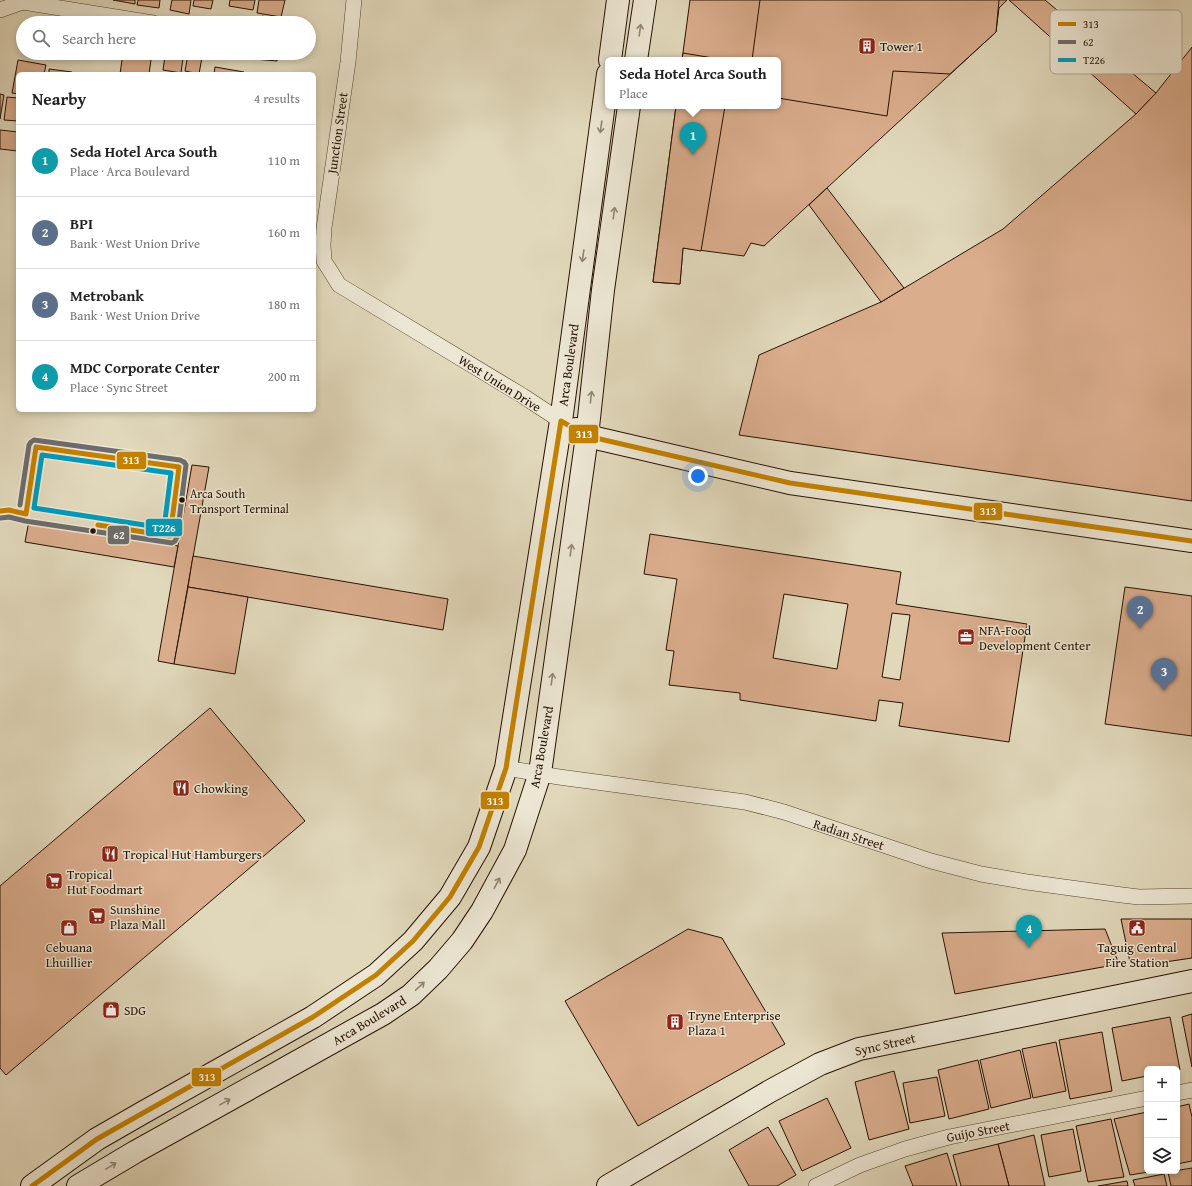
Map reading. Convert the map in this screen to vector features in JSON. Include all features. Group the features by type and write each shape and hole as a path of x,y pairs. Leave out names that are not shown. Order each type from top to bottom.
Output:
{"street":[{"name":"Junction Street","path":"339,286 324,261 323,245 324,228 348,62 354,0"},
{"path":"610,57 618,0"},
{"path":"636,57 645,0"},
{"path":"0,10 24,1 112,16"},
{"name":"Arca Boulevard","path":"32,1186 97,1139 313,1017 376,975 413,941 450,897 479,847 506,768 561,421 605,96"},
{"name":"Arca Boulevard","path":"78,1186 135,1152 383,1014 411,995 438,969 457,947 482,912 515,850 540,773 587,436 602,290 629,109"},
{"name":"West Union Drive","path":"339,286 587,436 790,483 1192,540"},
{"name":"Radian Street","path":"506,768 745,802 784,812 931,860 981,874 1027,882 1140,897 1192,896"},
{"name":"Sync Street","path":"608,1186 772,1090 820,1064 859,1049 1192,981"},
{"path":"1180,1092 1192,1090"},
{"name":"Guijo Street","path":"816,1186 860,1165 905,1149 949,1137 1144,1099"}],"building":[{"path":"113,0 135,0 135,4"},
{"path":"138,0 160,0 159,8 137,5"},
{"path":"172,0 191,0 189,14 170,10"},
{"path":"194,0 213,0 211,9 193,6"},
{"path":"230,0 255,0 253,10 229,6"},
{"path":"259,0 285,0 281,16 257,13"},
{"path":"690,0 1007,0 999,8 996,32 764,246 751,243 744,256 683,248 680,284 653,282 676,109 781,109 781,57 682,57"},
{"name":"Tower 1","path":"760,0 999,0 996,32 950,74 893,71 887,116 781,98 781,57 752,57"},
{"path":"1009,0 1045,0 1057,10 1050,10 1050,37"},
{"path":"1192,47 1192,501 739,435 759,355 881,302 1003,229 1136,114 1156,93 1171,74 1182,74 1182,60"},
{"path":"683,53 707,57 682,57"},
{"path":"18,60 46,65 44,72 16,72 16,94 12,93"},
{"path":"122,60 151,60 149,72 120,72"},
{"path":"164,60 183,60 181,72 163,70"},
{"path":"187,60 201,60 199,72 185,71"},
{"path":"215,67 244,72 214,72"},
{"path":"49,69 72,72 49,72"},
{"path":"1091,74 1133,74 1156,93 1136,114"},
{"path":"0,94 4,95 0,119"},
{"path":"7,97 16,98 16,121 4,120"},
{"path":"676,109 725,109 701,251 683,248 680,284 653,282"},
{"path":"0,130 16,132 16,151 0,149"},
{"path":"827,188 904,288 881,302 809,205"},
{"path":"192,465 209,467 174,664 158,661"},
{"path":"29,521 178,546 174,567 25,542"},
{"name":"NFA-Food Development Center","path":"650,534 901,572 896,604 1027,624 1009,742 899,726 903,703 879,700 876,721 740,700 740,693 669,685 674,651 666,650 677,579 644,574","holes":["784,594 848,604 837,669 773,658","892,613 910,615 900,680 882,677"]},
{"path":"193,556 448,599 443,630 188,587"},
{"path":"188,587 248,597 235,674 174,664"},
{"path":"1125,587 1192,596 1192,736 1105,724"},
{"name":"Sunshine Plaza Mall","path":"210,708 305,821 6,1075 0,1068 0,886"},
{"path":"1121,919 1192,919 1192,958 1131,967"},
{"name":"Tryne Enterprise Plaza 1","path":"688,929 722,938 785,1044 638,1126 565,1001"},
{"path":"1105,929 1119,964 955,994 942,933"},
{"path":"1192,1014 1192,1067 1182,1017"},
{"path":"1170,1017 1179,1066 1144,1066 1144,1077 1122,1081 1112,1028"},
{"path":"1102,1032 1112,1091 1070,1099 1059,1040"},
{"path":"1056,1042 1066,1091 1033,1098 1022,1049"},
{"path":"1020,1050 1031,1098 991,1108 980,1060"},
{"path":"978,1060 989,1109 949,1119 938,1070"},
{"path":"894,1071 909,1129 869,1140 855,1082"},
{"path":"937,1077 945,1116 910,1123 903,1083"},
{"path":"827,1098 851,1148 802,1171 779,1121"},
{"path":"1189,1104 1192,1117 1192,1161 1180,1163 1180,1138 1180,1106"},
{"path":"1144,1113 1144,1173 1130,1175 1114,1119"},
{"path":"1111,1119 1124,1177 1088,1182 1076,1126"},
{"path":"768,1127 796,1175 777,1186 749,1186 729,1150"},
{"path":"1073,1129 1081,1171 1049,1177 1041,1135"},
{"path":"1034,1135 1045,1186 1009,1186 998,1144"},
{"path":"998,1144 1009,1186 961,1186 953,1155"},
{"path":"947,1153 957,1186 913,1186 905,1166"},
{"path":"1192,1168 1192,1186 1171,1186 1168,1174 1180,1174 1180,1170"},
{"path":"1164,1174 1167,1186 1135,1186 1133,1180"},
{"path":"1127,1181 1128,1186 1098,1186"}],"transit line":[{"name":"313","path":"32,1186 97,1139 313,1017 376,975 413,941 450,897 479,847 506,768 561,421 587,436 790,483 1192,541"},
{"name":"62","path":"1,518 9,517 25,521 172,543 177,537 186,465 180,460 34,440 29,445 20,505"},
{"name":"313","path":"0,511 9,510 26,514 36,447 179,467 170,536 98,525"},
{"name":"T226","path":"42,455 171,473 164,528 34,508 42,455"}],"place":[{"name":"Tower 1","path":"867,46"},
{"name":"Seda Hotel Arca South","path":"693,155"},
{"name":"Arca South Transport Terminal","path":"182,500"},
{"name":"BPI","path":"1140,629"},
{"name":"NFA-Food Development Center","path":"966,637"},
{"name":"Metrobank","path":"1164,691"},
{"name":"Chowking","path":"181,788"},
{"name":"Tropical Hut Hamburgers","path":"110,854"},
{"name":"Tropical Hut Foodmart","path":"54,881"},
{"name":"Sunshine Plaza Mall","path":"97,916"},
{"name":"Cebuana Lhuillier","path":"69,928"},
{"name":"Taguig Central Fire Station","path":"1137,928"},
{"name":"MDC Corporate Center","path":"1029,948"},
{"name":"SDG","path":"111,1010"},
{"name":"Tryne Enterprise Plaza 1","path":"675,1022"}]}
